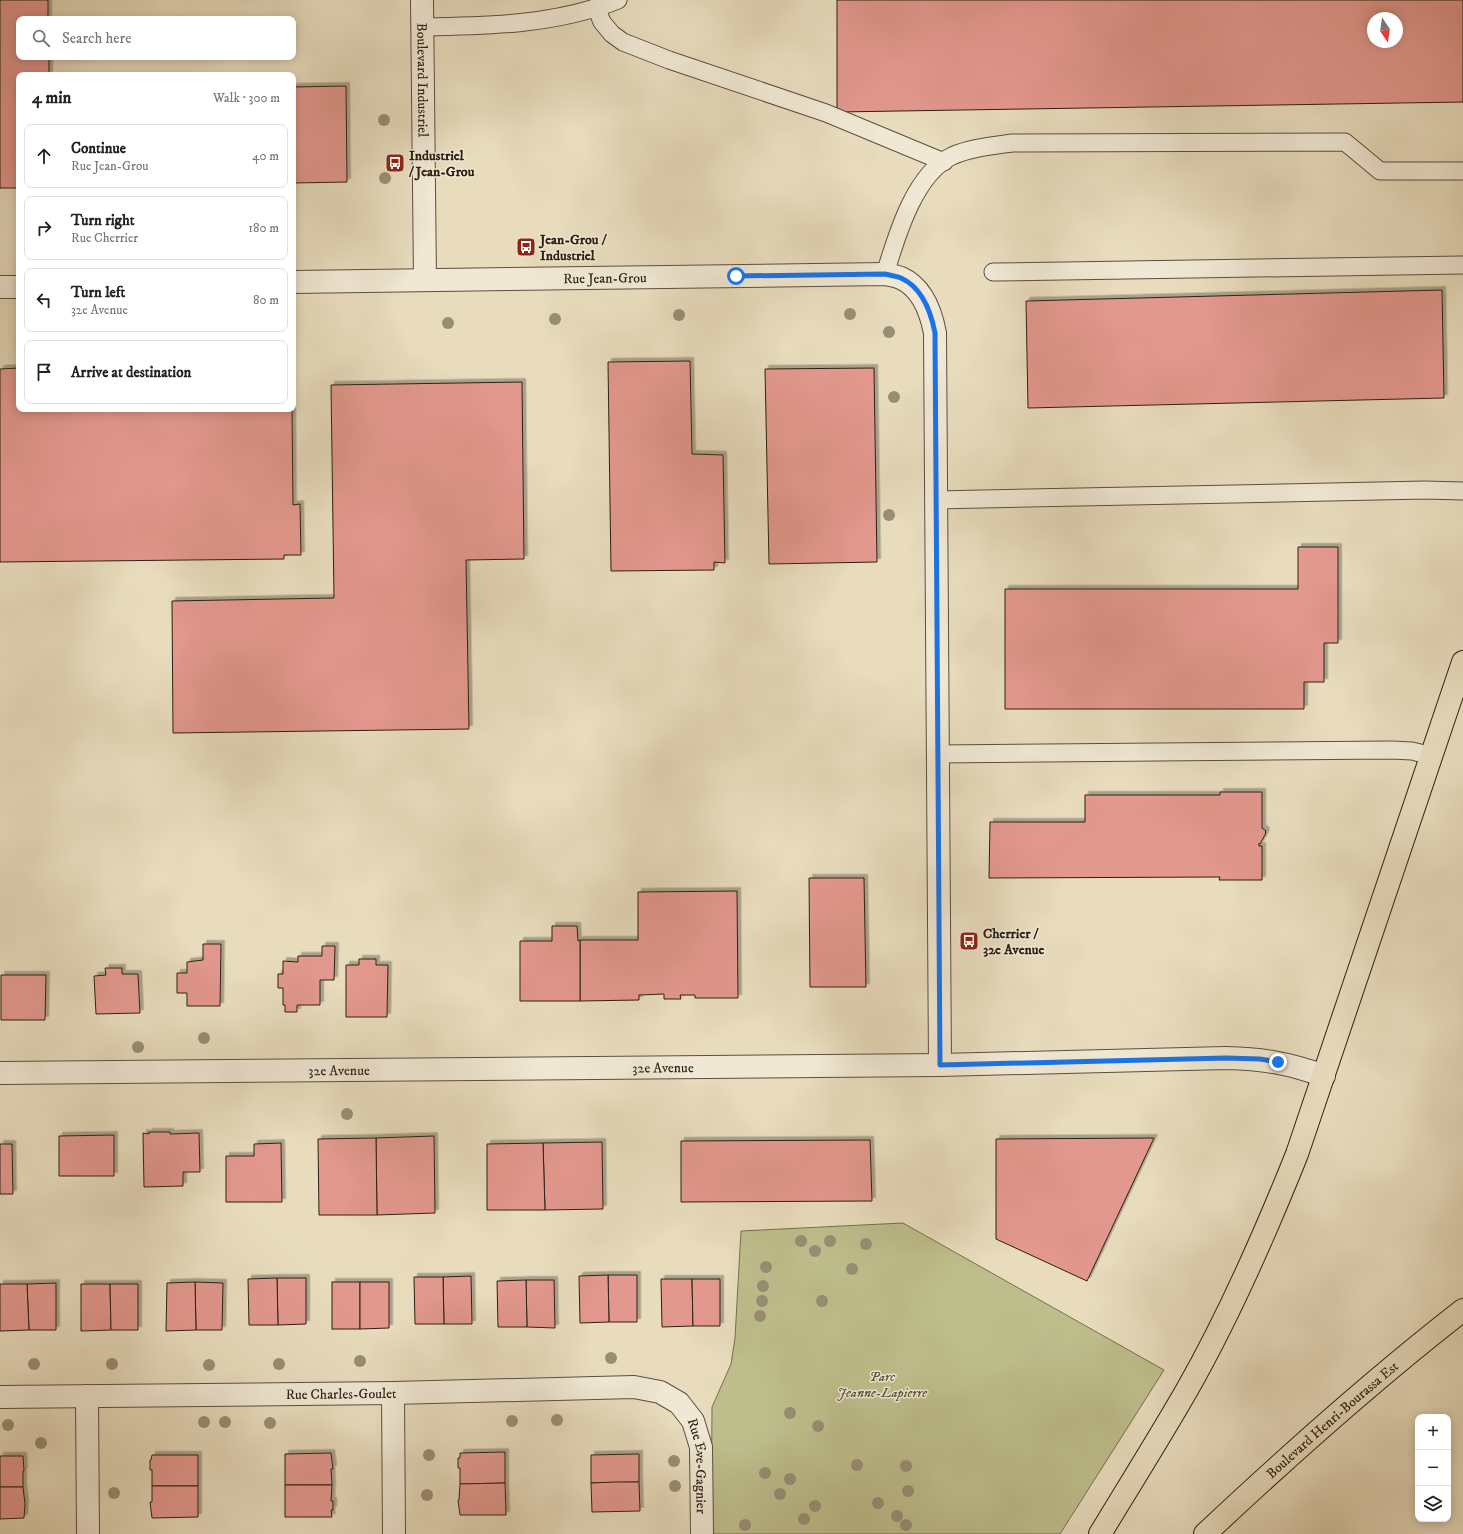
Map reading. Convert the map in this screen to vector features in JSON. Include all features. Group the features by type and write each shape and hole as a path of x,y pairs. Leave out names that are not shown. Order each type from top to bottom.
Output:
{"main road":[{"path":"1100,1534 1188,1388 1221,1323 1277,1204 1297,1154 1324,1076 1463,662"},
{"name":"Boulevard Henri-Bourassa Est","path":"1205,1534 1320,1428 1463,1310"}],"street":[{"name":"Boulevard Industriel","path":"422,0 425,280"},
{"name":"Rue Jean-Grou","path":"296,282 885,274 901,278 914,287 925,302 932,315 935,333 936,500"},
{"path":"0,287 16,287"},
{"path":"936,500 940,1065"},
{"name":"32e Avenue","path":"0,1073 940,1065 1244,1058 1278,1062 1302,1068 1324,1076"},
{"name":"Rue Charles-Goulet","path":"0,1397 393,1393 634,1387 660,1392 679,1403"},
{"path":"393,1393 394,1534"},
{"path":"87,1396 88,1534"},
{"name":"Rue Eve-Gagnier","path":"679,1403 693,1421 701,1447 702,1534"}],"lane":[{"path":"422,27 494,26 536,21 576,14 618,0"},
{"path":"596,8 602,22 612,34 623,42 669,60 826,113 944,162"},
{"path":"885,274 907,209 934,169 950,157 986,147 1012,143 1345,142 1380,171 1463,171"},
{"path":"993,272 1463,265"},
{"path":"936,500 1417,490 1463,492"},
{"path":"938,754 1392,750 1412,751 1432,756"}],"green space":[{"name":"Parc Jeanne-Lapierre","path":"903,1223 1164,1370 1060,1534 711,1534 712,1407 731,1364 735,1338 741,1231"}],"building":[{"path":"0,0 48,0 48,16 16,16 16,60 49,60 49,72 16,72 16,188 0,188"},
{"path":"837,0 1463,0 1463,102 837,112"},
{"path":"346,86 347,182 296,183 296,87"},
{"path":"1442,290 1444,398 1028,408 1026,301"},
{"path":"690,361 692,454 723,455 725,563 714,562 714,570 611,571 608,362"},
{"path":"16,368 16,412 292,412 293,505 300,504 301,555 284,555 284,559 0,562 0,369"},
{"path":"874,368 877,562 769,564 765,369"},
{"path":"522,382 524,559 466,560 469,729 173,733 172,601 334,598 331,385"},
{"path":"1298,547 1338,547 1338,643 1324,643 1324,682 1304,682 1304,709 1005,709 1005,589 1298,589"},
{"path":"1220,792 1262,792 1262,828 1266,831 1266,833 1260,844 1259,843 1259,846 1262,846 1262,880 1219,880 1220,877 989,878 990,822 1085,822 1085,795 1220,795"},
{"path":"809,878 864,878 866,987 810,987"},
{"path":"737,891 738,998 695,998 695,995 680,995 681,999 664,999 664,994 639,995 639,1000 580,1001 580,940 638,940 638,892"},
{"path":"552,926 577,926 578,941 580,940 580,1001 520,1001 520,941 552,941"},
{"path":"203,944 221,944 220,1006 187,1006 187,993 177,993 177,973 187,973 187,962 203,960"},
{"path":"322,946 335,946 334,980 320,980 320,1005 297,1005 297,1012 285,1012 285,1005 283,1005 283,988 278,988 278,974 283,974 283,961 298,962 298,956 322,956"},
{"path":"359,959 376,959 376,965 388,965 387,1017 346,1017 346,965 359,965"},
{"path":"105,968 122,968 122,974 138,974 140,1013 96,1014 94,976 106,975"},
{"path":"1,975 46,975 45,1020 1,1020"},
{"path":"149,1132 170,1132 170,1134 199,1133 200,1172 183,1172 183,1186 144,1187 143,1133 149,1134"},
{"path":"114,1135 114,1176 59,1176 59,1136"},
{"path":"434,1136 435,1213 377,1215 376,1138"},
{"path":"376,1138 377,1215 319,1215 318,1139"},
{"path":"1154,1138 1087,1281 996,1239 996,1139"},
{"path":"870,1140 872,1201 681,1202 681,1141"},
{"path":"602,1142 603,1209 545,1210 543,1143"},
{"path":"281,1143 282,1202 226,1202 226,1156 254,1156 254,1144"},
{"path":"543,1143 545,1210 487,1210 487,1144"},
{"path":"0,1144 12,1144 13,1194 0,1194"},
{"path":"608,1275 637,1275 637,1322 609,1322"},
{"path":"608,1275 609,1322 580,1323 579,1276"},
{"path":"471,1276 472,1324 444,1324 443,1277"},
{"path":"414,1277 443,1277 444,1324 415,1324"},
{"path":"277,1278 306,1278 306,1324 278,1325"},
{"path":"277,1278 278,1325 249,1325 248,1279"},
{"path":"661,1279 692,1279 693,1326 662,1327"},
{"path":"692,1279 720,1279 720,1326 693,1326"},
{"path":"526,1280 554,1280 555,1328 527,1327"},
{"path":"526,1280 527,1327 498,1327 497,1281"},
{"path":"195,1282 223,1283 222,1330 196,1330"},
{"path":"195,1282 196,1330 166,1331 167,1283"},
{"path":"332,1282 360,1282 360,1329 332,1329"},
{"path":"360,1282 389,1282 389,1328 360,1329"},
{"path":"56,1283 56,1330 29,1330 27,1284"},
{"path":"0,1284 27,1284 29,1330 0,1331"},
{"path":"81,1284 110,1284 111,1330 81,1331"},
{"path":"110,1284 138,1284 138,1330 111,1330"},
{"path":"505,1452 505,1483 460,1484 460,1468 458,1468 458,1458 460,1458 460,1453"},
{"path":"331,1453 333,1469 331,1469 332,1485 285,1485 285,1454"},
{"path":"639,1454 639,1482 591,1483 591,1455"},
{"path":"152,1455 198,1455 198,1486 152,1486 152,1470 150,1470 150,1460"},
{"path":"0,1456 23,1456 23,1487 0,1487"},
{"path":"639,1482 640,1511 592,1512 591,1483"},
{"path":"505,1483 506,1515 460,1515 458,1500 460,1484"},
{"path":"285,1485 332,1485 332,1517 285,1517"},
{"path":"152,1486 198,1486 198,1517 152,1518 150,1502 152,1502"},
{"path":"0,1487 23,1487 25,1504 24,1518 0,1519"}],"place":[{"name":"Industriel / Jean-Grou","path":"395,163"},
{"name":"Jean-Grou / Industriel","path":"526,247"},
{"name":"Cherrier / 32e Avenue","path":"969,941"}],"route":[{"path":"736,276 885,274 901,278 914,287 932,315 935,333 940,1065 1226,1058 1260,1059 1278,1062"}]}
